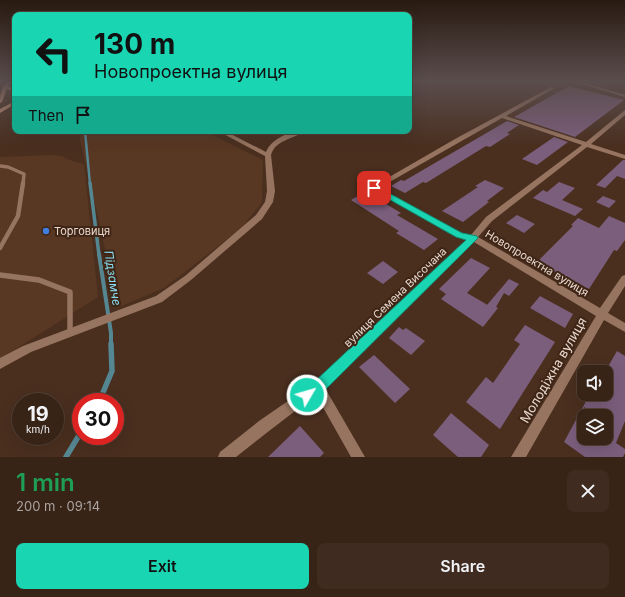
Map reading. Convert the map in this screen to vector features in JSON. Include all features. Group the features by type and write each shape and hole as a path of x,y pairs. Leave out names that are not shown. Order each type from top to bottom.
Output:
{"main road":[{"path":"0,111 12,104"}],"street":[{"path":"501,116 526,102"},
{"name":"вулиця Семена Височана","path":"225,457 264,426 318,387 473,238 489,219 587,144 625,112"},
{"path":"501,116 625,157"},
{"name":"Новопроектна вулиця","path":"501,116 374,188 459,235 473,238 625,328"},
{"path":"227,134 268,155"},
{"path":"0,364 27,349 159,299 188,278 259,217 269,202 271,191 268,155 269,149 275,143 294,134"},
{"name":"Молодіжна вулиця","path":"518,457 602,314 625,278"},
{"path":"318,387 358,457"}],"lane":[{"path":"0,166 8,167 24,174 18,216 0,248"},
{"path":"0,275 40,280 70,292 70,332"}],"shaded area":[{"path":"79,134 210,134 263,160 262,202 242,228 164,288 117,308 100,225"},
{"name":"Торговиця","path":"61,156 84,164 98,297 0,359 0,157"}],"building":[{"path":"540,102 621,102 575,137 514,117"},
{"path":"507,121 519,125 507,133 510,134 490,147 486,146 426,183 423,182 405,193 391,186 401,180 404,181"},
{"path":"554,137 568,142 537,165 522,159"},
{"path":"623,160 625,160 625,179 617,176 605,188 596,185"},
{"path":"485,180 504,188 487,201 489,202 463,222 442,211 478,187 475,186"},
{"path":"559,182 575,188 562,200 583,209 575,216 533,198 543,190 547,192"},
{"path":"363,193 369,196 371,195 401,213 397,215 438,239 424,250 396,233 399,231 351,200"},
{"path":"603,196 616,201 609,208 596,202"},
{"path":"517,215 535,224 524,233 506,223"},
{"path":"609,216 625,223 625,240 617,251 614,250 589,289 548,268 545,271 534,265 573,226 571,225 578,218 599,228"},
{"path":"471,258 490,268 467,293 487,305 509,279 519,284 509,296 504,293 496,307 498,308 483,327 441,299 446,294 439,289"},
{"path":"383,261 398,272 383,284 367,273"},
{"path":"540,296 573,314 565,328 530,308"},
{"path":"525,325 555,342 500,429 466,402 486,377 493,383 520,344 514,340"},
{"path":"399,327 403,330 406,328 425,341 411,355 389,338"},
{"path":"617,351 625,356 625,421 616,443 625,449 623,457 585,457 564,442 577,418 577,445 613,445 613,409 587,409 584,407 584,409 582,409 586,401 613,401 613,365 609,365"},
{"path":"374,355 410,389 395,403 359,367"},
{"path":"451,413 489,445 481,457 458,457 433,435"},
{"path":"300,426 324,453 320,457 268,457"}],"waterway":[{"name":"Підзамче","path":"85,134 90,184"},
{"name":"Підзамче","path":"90,183 99,255"},
{"name":"Підзамче","path":"99,254 111,333 111,344"},
{"name":"Підзамче","path":"103,393 112,371 111,344"},
{"name":"Підзамче","path":"66,457 73,445"}],"place":[{"name":"Торговиця","path":"46,231"}],"route":[{"path":"307,395 318,387 473,238 459,235 374,188"}]}
